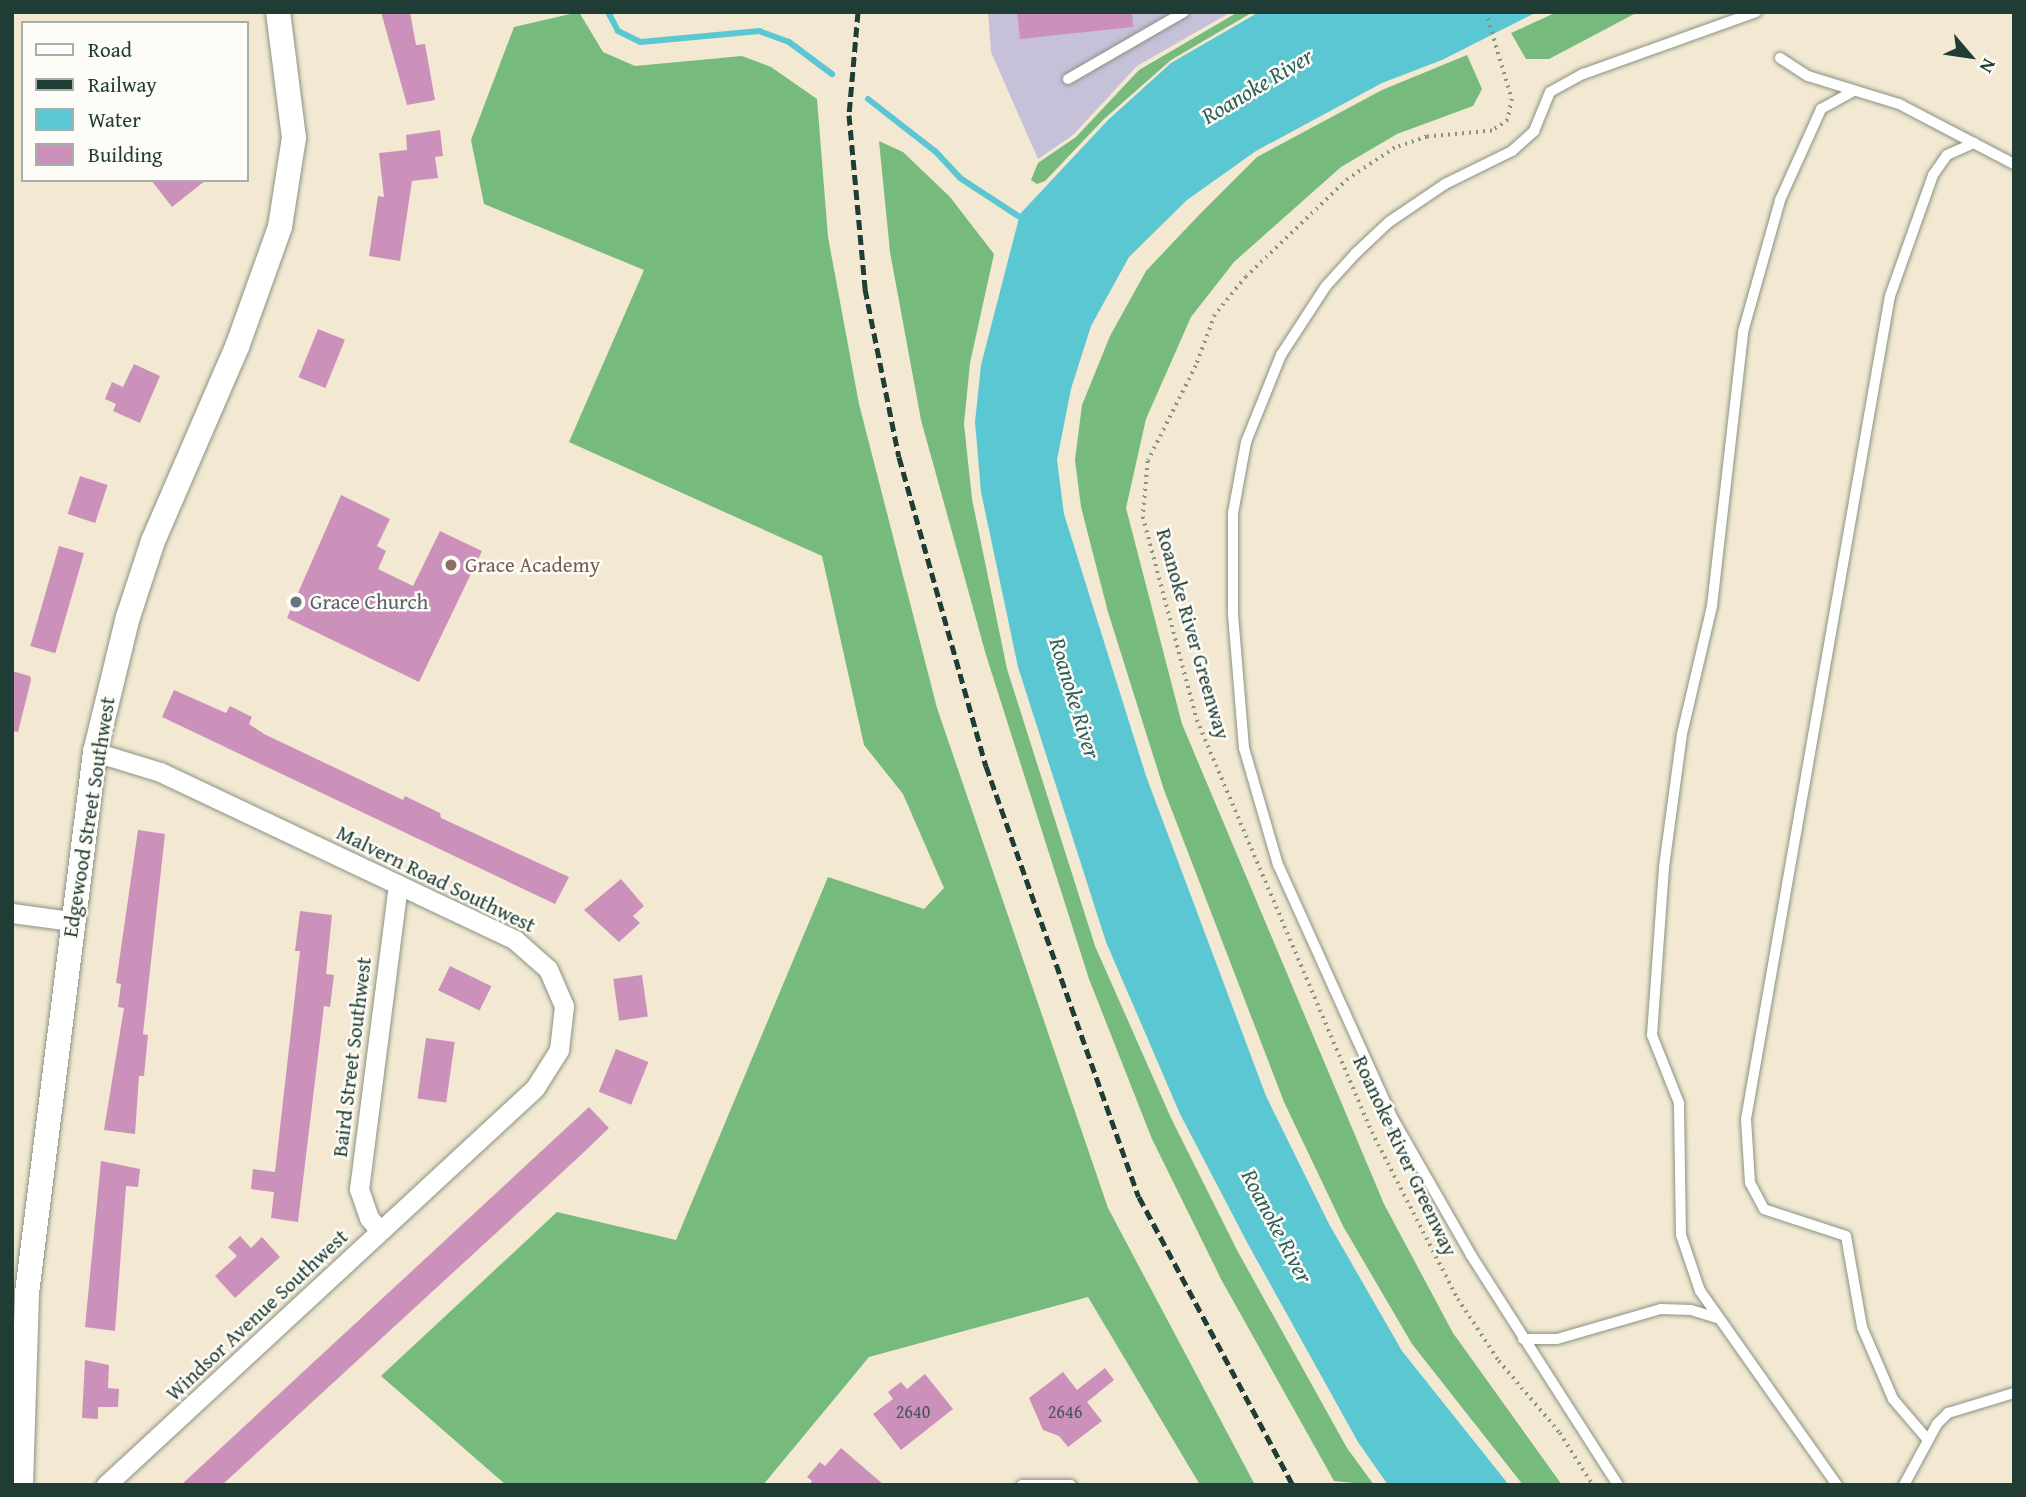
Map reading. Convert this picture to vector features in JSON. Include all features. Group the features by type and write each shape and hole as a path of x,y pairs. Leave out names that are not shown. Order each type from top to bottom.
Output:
{"street":[{"name":"Edgewood Street Southwest","path":"21,1485 27,1293 71,921 95,752 128,617 153,541 237,347 280,227 294,138 278,12"},
{"name":"Malvern Road Southwest","path":"95,752 160,772 398,884 533,953 548,969 564,1006 559,1050 549,1070 536,1088 437,1177"},
{"name":"Baird Street Southwest","path":"380,1231 369,1218 359,1189 398,884"},
{"path":"12,913 71,921"},
{"name":"Windsor Avenue Southwest","path":"107,1485 437,1177"}],"lane":[{"path":"1068,79 1184,12"},
{"path":"1618,1485 1523,1339 1392,1117 1278,865 1257,801 1241,720 1233,613 1233,513 1239,474 1259,403 1300,323 1333,278 1389,222 1445,184 1512,151 1534,131 1550,92 1583,74 1756,12"},
{"path":"1780,58 1808,76 1899,104 2014,164"},
{"path":"1837,1485 1717,1319 1700,1291 1681,1235 1679,1102 1652,1035 1664,867 1682,734 1712,606 1743,332 1780,200 1821,108 1853,91"},
{"path":"1928,1440 1893,1399 1862,1327 1846,1236 1764,1209 1750,1183 1746,1119 1890,296 1933,176 1947,155 1973,143"},
{"path":"1523,1339 1557,1339 1661,1309 1691,1310 1717,1319"},
{"path":"1904,1485 1928,1440 1948,1413 2014,1393"},
{"path":"1022,1485 1071,1485"}],"path":[{"name":"Roanoke River Greenway","path":"1486,12 1513,106 1503,125 1480,134 1427,137 1395,148 1348,179 1246,277 1215,314 1196,366 1147,461 1143,517 1197,720 1372,1132 1458,1299 1499,1361 1560,1433 1592,1485"}],"shaded area":[{"path":"988,12 1231,12 1137,66 1073,135 1038,159 991,52"}],"green space":[{"path":"579,12 603,52 635,66 742,56 771,67 817,99 828,237 859,404 937,708 1108,1208 1255,1485 1200,1485 1088,1297 869,1357 763,1485 506,1485 381,1376 557,1212 676,1240 828,877 924,909 944,888 903,794 864,745 822,556 569,442 644,270 484,204 471,140 514,27"},
{"path":"1238,12 1253,12 1171,60 1104,119 1045,181 1037,184 1031,180 1038,163 1076,137 1139,70"},
{"path":"1557,12 1638,12 1549,59 1526,59 1511,33"},
{"path":"1467,55 1482,89 1473,106 1397,134 1341,167 1234,262 1191,317 1146,419 1126,508 1182,724 1384,1204 1453,1333 1562,1485 1523,1485 1412,1344 1343,1226 1284,1102 1164,790 1108,612 1081,507 1075,460 1082,405 1110,336 1146,271 1198,216 1257,157 1382,90"},
{"path":"879,141 903,152 950,197 994,254 970,363 964,424 972,499 1007,669 1095,946 1171,1118 1238,1252 1347,1448 1374,1485 1334,1481 1222,1281 1152,1139 1089,979 986,655 921,420 890,252"}],"water":[{"name":"Roanoke River","path":"1259,12 1537,12 1442,60 1382,83 1256,151 1187,200 1129,257 1091,326 1071,389 1057,460 1064,514 1146,776 1266,1096 1329,1224 1402,1351 1509,1485 1388,1485 1358,1442 1249,1246 1180,1114 1106,942 1018,667 981,492 975,422 981,365 1020,214 1108,120 1171,63"}],"building":[{"path":"381,12 410,12 416,45 425,44 435,100 407,105"},
{"path":"1017,12 1132,12 1133,27 1020,39"},
{"path":"440,130 443,156 435,157 438,178 412,181 400,261 369,256 378,196 384,197 379,153 407,150 406,135"},
{"path":"153,182 203,182 172,207"},
{"path":"318,329 345,340 325,388 299,377"},
{"path":"134,364 160,376 140,423 113,411 116,404 105,399 112,382 123,387"},
{"path":"80,476 108,485 95,523 68,514"},
{"path":"341,495 390,519 377,546 386,551 378,569 413,586 440,531 482,551 419,682 287,618"},
{"path":"59,546 84,553 55,653 30,646"},
{"path":"12,671 30,676 31,680 18,732 12,731"},
{"path":"174,690 226,713 230,706 252,717 249,724 264,734 403,800 405,796 440,813 441,818 569,877 555,904 162,717"},
{"path":"138,830 165,834 143,1034 148,1035 144,1076 139,1076 135,1134 104,1130 124,1008 118,1007 121,984 116,983"},
{"path":"621,879 644,906 633,916 640,923 619,942 584,910"},
{"path":"300,911 332,915 326,974 334,975 330,1007 324,1006 298,1222 271,1218 274,1192 251,1189 253,1169 275,1172 300,951 295,951"},
{"path":"450,966 491,986 480,1010 438,990"},
{"path":"642,975 648,1017 619,1021 613,979"},
{"path":"426,1038 455,1042 446,1102 418,1098"},
{"path":"616,1049 648,1062 631,1105 599,1092"},
{"path":"589,1107 609,1128 582,1154 222,1485 181,1485"},
{"path":"101,1161 140,1169 138,1187 126,1186 115,1331 85,1327"},
{"path":"240,1236 251,1248 262,1237 280,1257 235,1298 215,1276 237,1256 228,1247"},
{"path":"85,1360 109,1365 108,1388 119,1389 118,1407 98,1407 98,1419 82,1418"},
{"path":"1105,1368 1114,1380 1087,1402 1102,1421 1068,1447 1059,1436 1043,1430 1029,1398 1063,1372 1077,1390"},
{"path":"925,1374 953,1409 901,1450 873,1414 893,1399 888,1392 901,1382 907,1389"},
{"path":"841,1448 884,1485 809,1485 812,1481 807,1477 820,1462 825,1466"}],"waterway":[{"path":"608,12 618,31 641,42 759,31 789,42 832,74"},
{"path":"868,99 936,152 960,178 1023,219"}],"railway":[{"path":"858,12 849,115 865,289 899,457 986,766 1139,1197 1293,1485"}],"place":[{"name":"Grace Academy","path":"451,565"},
{"name":"Grace Church","path":"296,602"}]}
